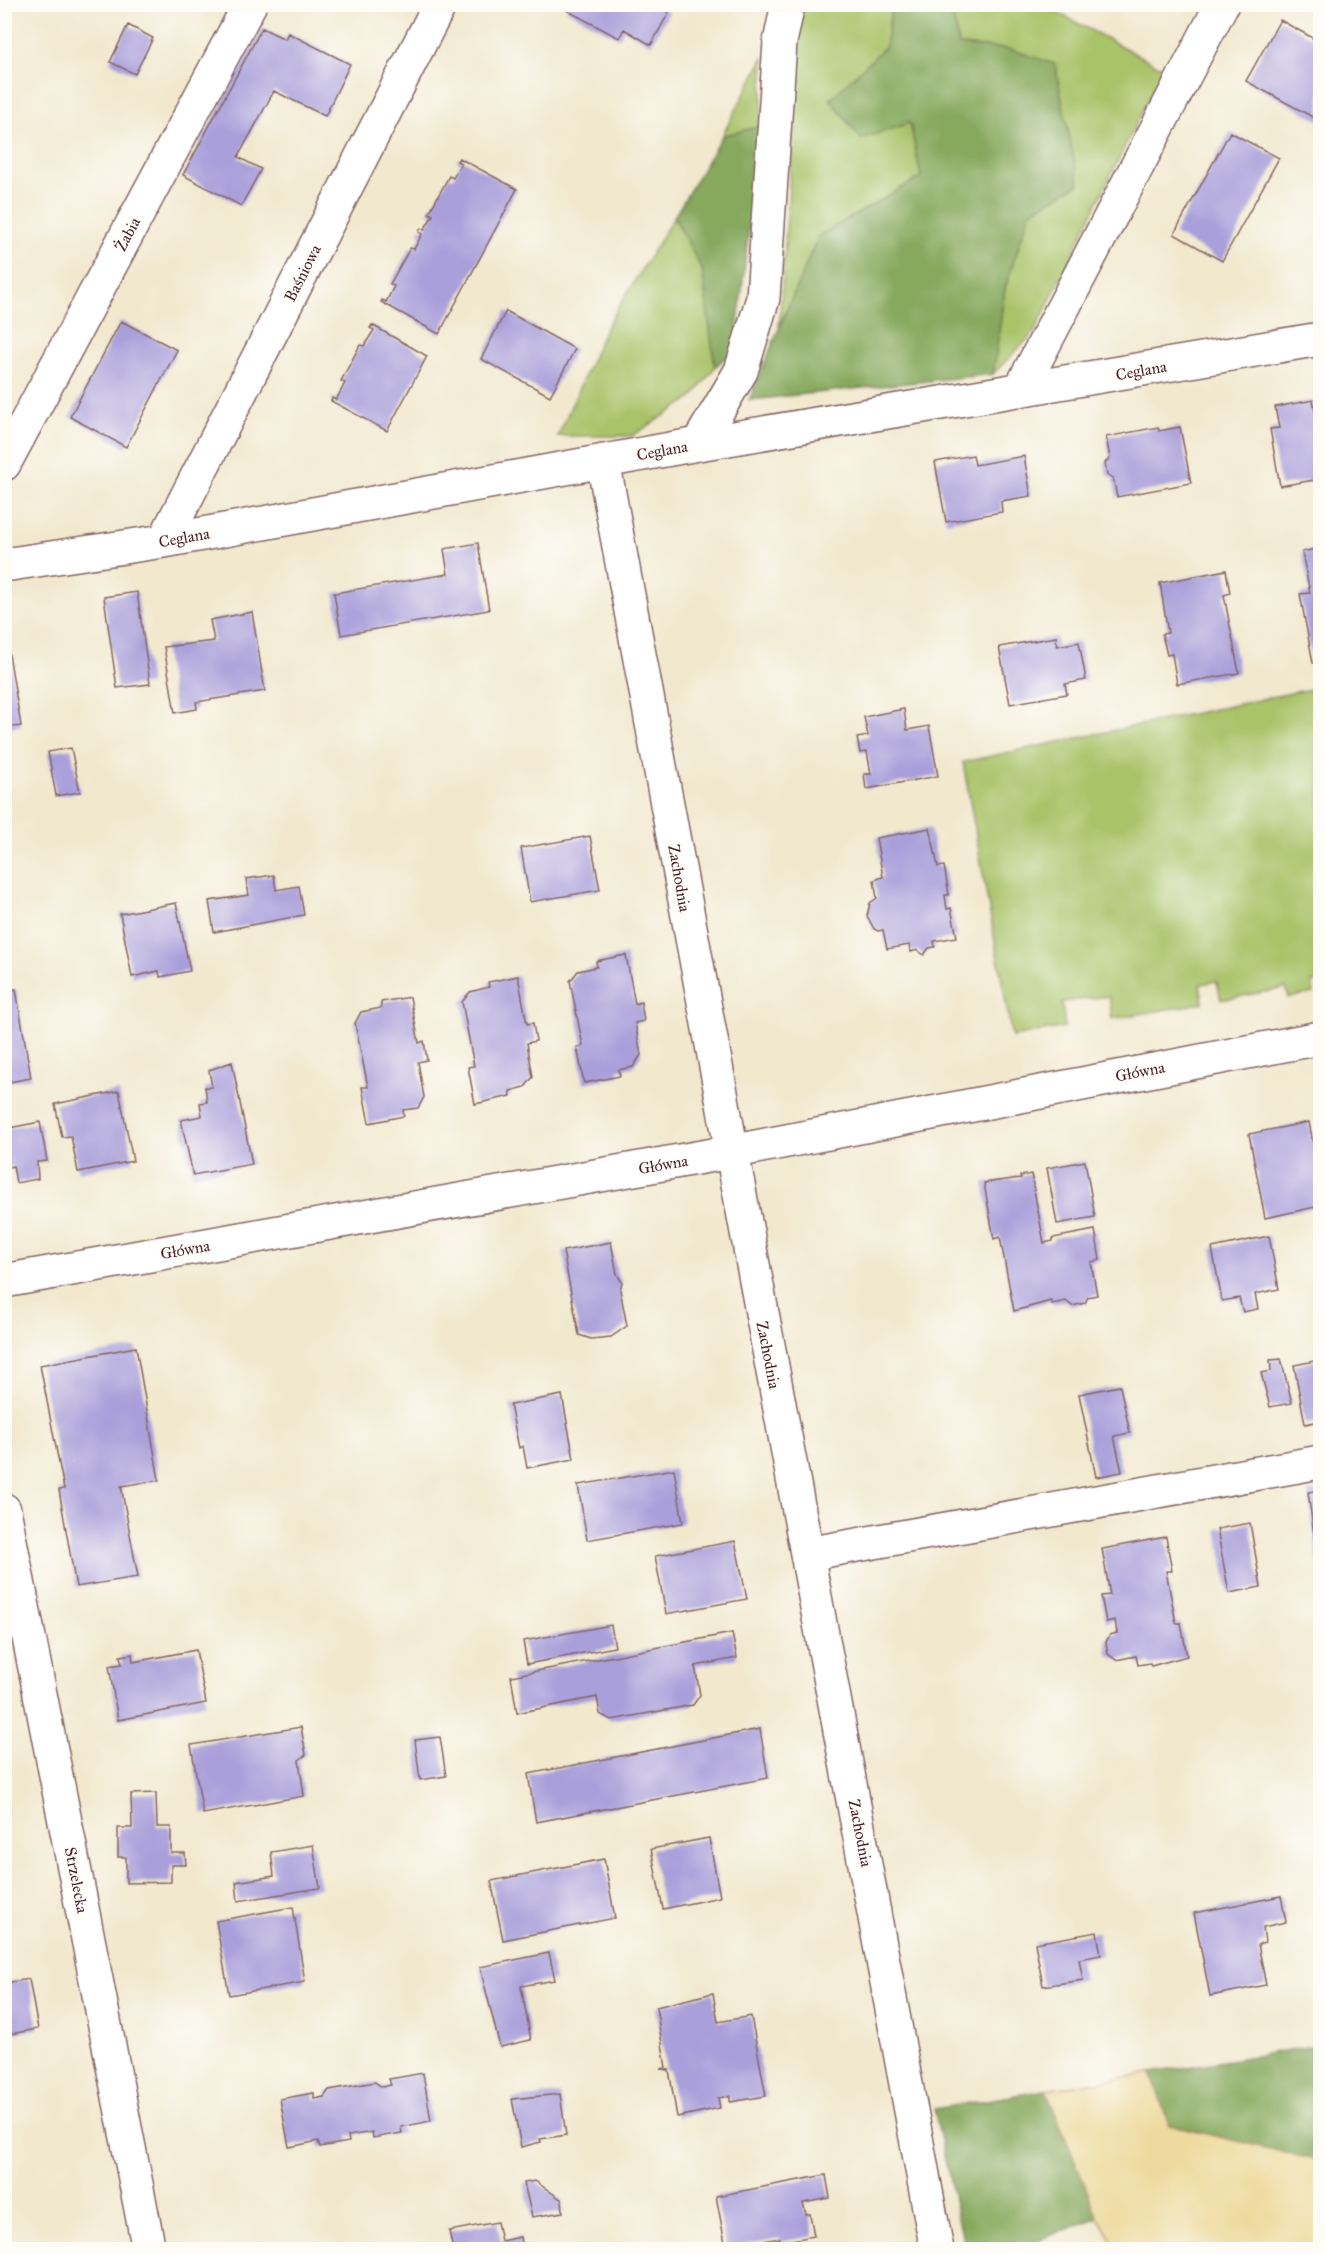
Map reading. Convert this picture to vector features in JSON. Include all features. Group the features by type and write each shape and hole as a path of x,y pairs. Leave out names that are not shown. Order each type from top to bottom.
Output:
{"street":[{"name":"Żabia","path":"4,465 250,4"},
{"name":"Baśniowa","path":"164,541 440,4"},
{"path":"698,444 741,371 763,298 780,42 788,4"},
{"path":"1020,390 1222,4"},
{"name":"Ceglana","path":"4,565 164,541 698,444 1320,339"},
{"name":"Zachodnia","path":"603,461 730,1152 937,2250"},
{"name":"Główna","path":"4,1281 730,1152 1320,1038"},
{"path":"807,1554 1320,1462"},
{"name":"Strzelecka","path":"4,1510 149,2250"}],"green space":[{"path":"892,4 951,5 959,45 1010,49 1055,64 1079,184 1030,212 1005,288 993,374 749,400 818,236 921,177 910,123 861,139 830,99 885,47"},
{"path":"802,5 892,5 885,47 831,99 910,122 921,177 819,236 779,327"},
{"path":"951,5 1043,5 1163,68 1034,333 993,374 1005,288 1030,212 1010,49 959,45"},
{"path":"764,57 761,126 722,136"},
{"path":"761,126 735,349 715,367 702,269 674,217 722,136"},
{"path":"674,217 702,269 715,367 692,398 632,436 558,436 605,329"},
{"path":"1320,687 1320,981 1312,982 1314,993 1289,998 1286,988 1221,1000 1217,981 1200,984 1203,1003 1112,1019 1109,996 1062,1002 1065,1027 1012,1037 963,762"},
{"path":"1320,2045 1320,2161 1169,2125 1151,2073"},
{"path":"1046,2090 1098,2217 1016,2249 965,2249 934,2109"}],"sand":[{"path":"1151,2073 1169,2125 1320,2161 1320,2249 1117,2249 1098,2217 1046,2090"}],"building":[{"path":"569,4 654,4 669,12 651,45 624,29 619,38 566,10"},
{"path":"1280,20 1320,42 1320,121 1246,81"},
{"path":"128,25 153,38 135,74 110,62"},
{"path":"262,28 285,39 288,33 350,64 325,116 274,91 238,157 261,169 241,206 183,175"},
{"path":"1230,132 1279,158 1222,261 1174,234"},
{"path":"459,158 517,189 439,334 381,302 382,300 386,302 394,286 390,284 410,248 414,249 422,234 419,232 421,228 424,230 433,215 429,213 449,176 453,178 461,163 457,161"},
{"path":"506,311 575,349 550,396 481,359"},
{"path":"121,321 177,350 126,447 70,417"},
{"path":"372,325 427,356 387,431 331,401 332,398 336,400 345,383 341,381 360,345 364,346 374,330 370,328"},
{"path":"1313,400 1317,421 1320,420 1320,479 1280,486 1270,429 1279,428 1275,407"},
{"path":"1158,427 1159,431 1180,427 1191,483 1117,497 1113,478 1107,475 1105,463 1110,458 1106,437"},
{"path":"973,455 975,465 1024,456 1031,496 1001,501 1002,512 946,522 935,462"},
{"path":"478,543 489,610 341,635 334,593 448,574 444,549"},
{"path":"1320,548 1320,662 1313,663 1300,594 1310,593 1302,552"},
{"path":"1226,570 1230,593 1224,595 1239,673 1177,684 1172,654 1167,655 1162,634 1168,633 1160,583"},
{"path":"137,592 150,684 117,688 104,597"},
{"path":"252,612 265,691 196,702 197,709 175,713 164,647 214,641 210,620"},
{"path":"1056,637 1057,646 1079,642 1086,680 1065,684 1067,694 1010,704 999,647"},
{"path":"8,648 21,726 4,728 4,649"},
{"path":"904,709 907,730 929,726 938,776 866,789 864,774 871,774 867,752 860,753 857,738 868,736 864,717"},
{"path":"71,748 80,792 56,796 48,752"},
{"path":"930,828 938,867 944,866 949,895 945,895 947,909 951,908 957,937 934,941 935,947 929,948 924,955 917,950 911,952 909,945 887,949 883,930 874,929 867,916 870,903 877,898 874,880 883,877 876,838"},
{"path":"590,836 600,890 530,902 521,848"},
{"path":"274,875 276,890 299,886 304,915 214,932 209,901 249,895 246,879"},
{"path":"176,903 190,971 160,977 159,971 132,977 120,914"},
{"path":"626,955 635,1004 641,1002 644,1021 635,1023 641,1055 633,1067 618,1070 620,1076 584,1083 577,1047 583,1046 570,981 578,971 597,967 596,961"},
{"path":"518,976 527,1024 533,1023 536,1041 527,1043 533,1077 525,1087 510,1091 511,1096 475,1104 468,1067 474,1066 462,1002 470,992 489,987 488,982"},
{"path":"16,989 31,1078 4,1083 4,991"},
{"path":"410,997 419,1043 424,1041 427,1060 418,1062 424,1097 418,1108 403,1110 404,1116 369,1123 362,1087 368,1087 355,1023 361,1012 381,1008 381,1002"},
{"path":"232,1062 252,1164 193,1175 181,1120 202,1116 200,1103 207,1102 205,1087 212,1087 209,1070"},
{"path":"119,1091 133,1161 78,1172 71,1136 62,1137 55,1104"},
{"path":"40,1122 47,1161 37,1162 38,1179 16,1183 13,1166 4,1168 4,1129"},
{"path":"1309,1122 1320,1182 1320,1206 1265,1218 1249,1134"},
{"path":"1085,1161 1095,1217 1057,1224 1047,1168"},
{"path":"1031,1174 1044,1243 1053,1241 1053,1238 1095,1230 1100,1260 1091,1262 1097,1295 1088,1297 1085,1303 1072,1306 1066,1301 1052,1304 1051,1301 1014,1311 1000,1237 994,1239 984,1183 1021,1178 1020,1176"},
{"path":"1269,1236 1279,1289 1255,1294 1258,1309 1243,1312 1239,1298 1222,1301 1212,1248"},
{"path":"611,1242 617,1274 622,1282 620,1290 627,1326 611,1337 591,1339 579,1335 563,1251"},
{"path":"136,1347 159,1480 121,1486 138,1577 76,1587 59,1490 64,1489 40,1365"},
{"path":"1281,1359 1292,1403 1270,1407 1261,1373 1271,1371 1270,1360"},
{"path":"1320,1360 1320,1421 1305,1424 1294,1365"},
{"path":"1120,1386 1130,1433 1114,1436 1122,1472 1096,1477 1079,1394"},
{"path":"562,1395 574,1459 527,1468 523,1446 519,1448 510,1405"},
{"path":"674,1469 683,1523 587,1540 578,1485"},
{"path":"1320,1490 1320,1563 1318,1563 1308,1492"},
{"path":"1250,1523 1261,1587 1229,1593 1217,1529"},
{"path":"1166,1537 1172,1571 1166,1571 1176,1623 1181,1623 1187,1656 1151,1666 1150,1663 1138,1665 1136,1656 1116,1660 1108,1654 1106,1642 1110,1635 1117,1633 1115,1620 1106,1622 1101,1596 1110,1595 1102,1549"},
{"path":"735,1541 747,1599 666,1614 655,1556"},
{"path":"611,1625 615,1647 527,1664 523,1641"},
{"path":"732,1633 737,1658 695,1666 700,1695 693,1705 611,1720 600,1714 597,1697 517,1713 511,1676"},
{"path":"196,1650 206,1703 118,1720 109,1666 122,1664 120,1656 132,1654 133,1662"},
{"path":"301,1727 306,1755 299,1760 304,1796 203,1814 191,1745"},
{"path":"760,1729 768,1778 536,1822 528,1774"},
{"path":"440,1737 446,1776 420,1780 415,1740"},
{"path":"156,1793 157,1827 171,1827 171,1853 185,1853 186,1865 171,1865 171,1882 126,1883 126,1857 118,1857 118,1828 132,1828 131,1794"},
{"path":"709,1838 720,1897 663,1909 651,1849"},
{"path":"313,1845 320,1888 238,1901 236,1882 274,1876 271,1852"},
{"path":"604,1859 615,1918 503,1940 491,1881"},
{"path":"1281,1896 1286,1922 1263,1927 1265,1942 1258,1944 1266,1985 1210,1996 1194,1913"},
{"path":"293,1907 305,1982 229,1995 216,1921"},
{"path":"1097,1932 1101,1955 1079,1959 1083,1980 1043,1986 1035,1943"},
{"path":"549,1953 555,1980 521,1986 531,2040 500,2047 480,1967"},
{"path":"29,1979 38,2029 4,2035 4,1983"},
{"path":"713,1993 718,2022 751,2016 766,2096 730,2102 730,2096 718,2098 720,2108 677,2117 669,2070 660,2069 666,2068 656,2007"},
{"path":"423,2073 431,2121 401,2127 402,2133 373,2138 372,2132 348,2136 349,2142 320,2147 318,2141 289,2147 280,2099 314,2093 314,2099 324,2097 329,2090 375,2082 382,2087 391,2085 389,2079"},
{"path":"560,2094 566,2135 540,2139 541,2142 521,2147 512,2099"},
{"path":"826,2175 830,2198 803,2203 806,2214 810,2214 814,2236 780,2242 780,2238 726,2248 716,2196"},
{"path":"535,2181 562,2200 563,2212 532,2217 524,2183"},
{"path":"497,2222 501,2241 520,2237 522,2250 453,2250 449,2231"}]}
